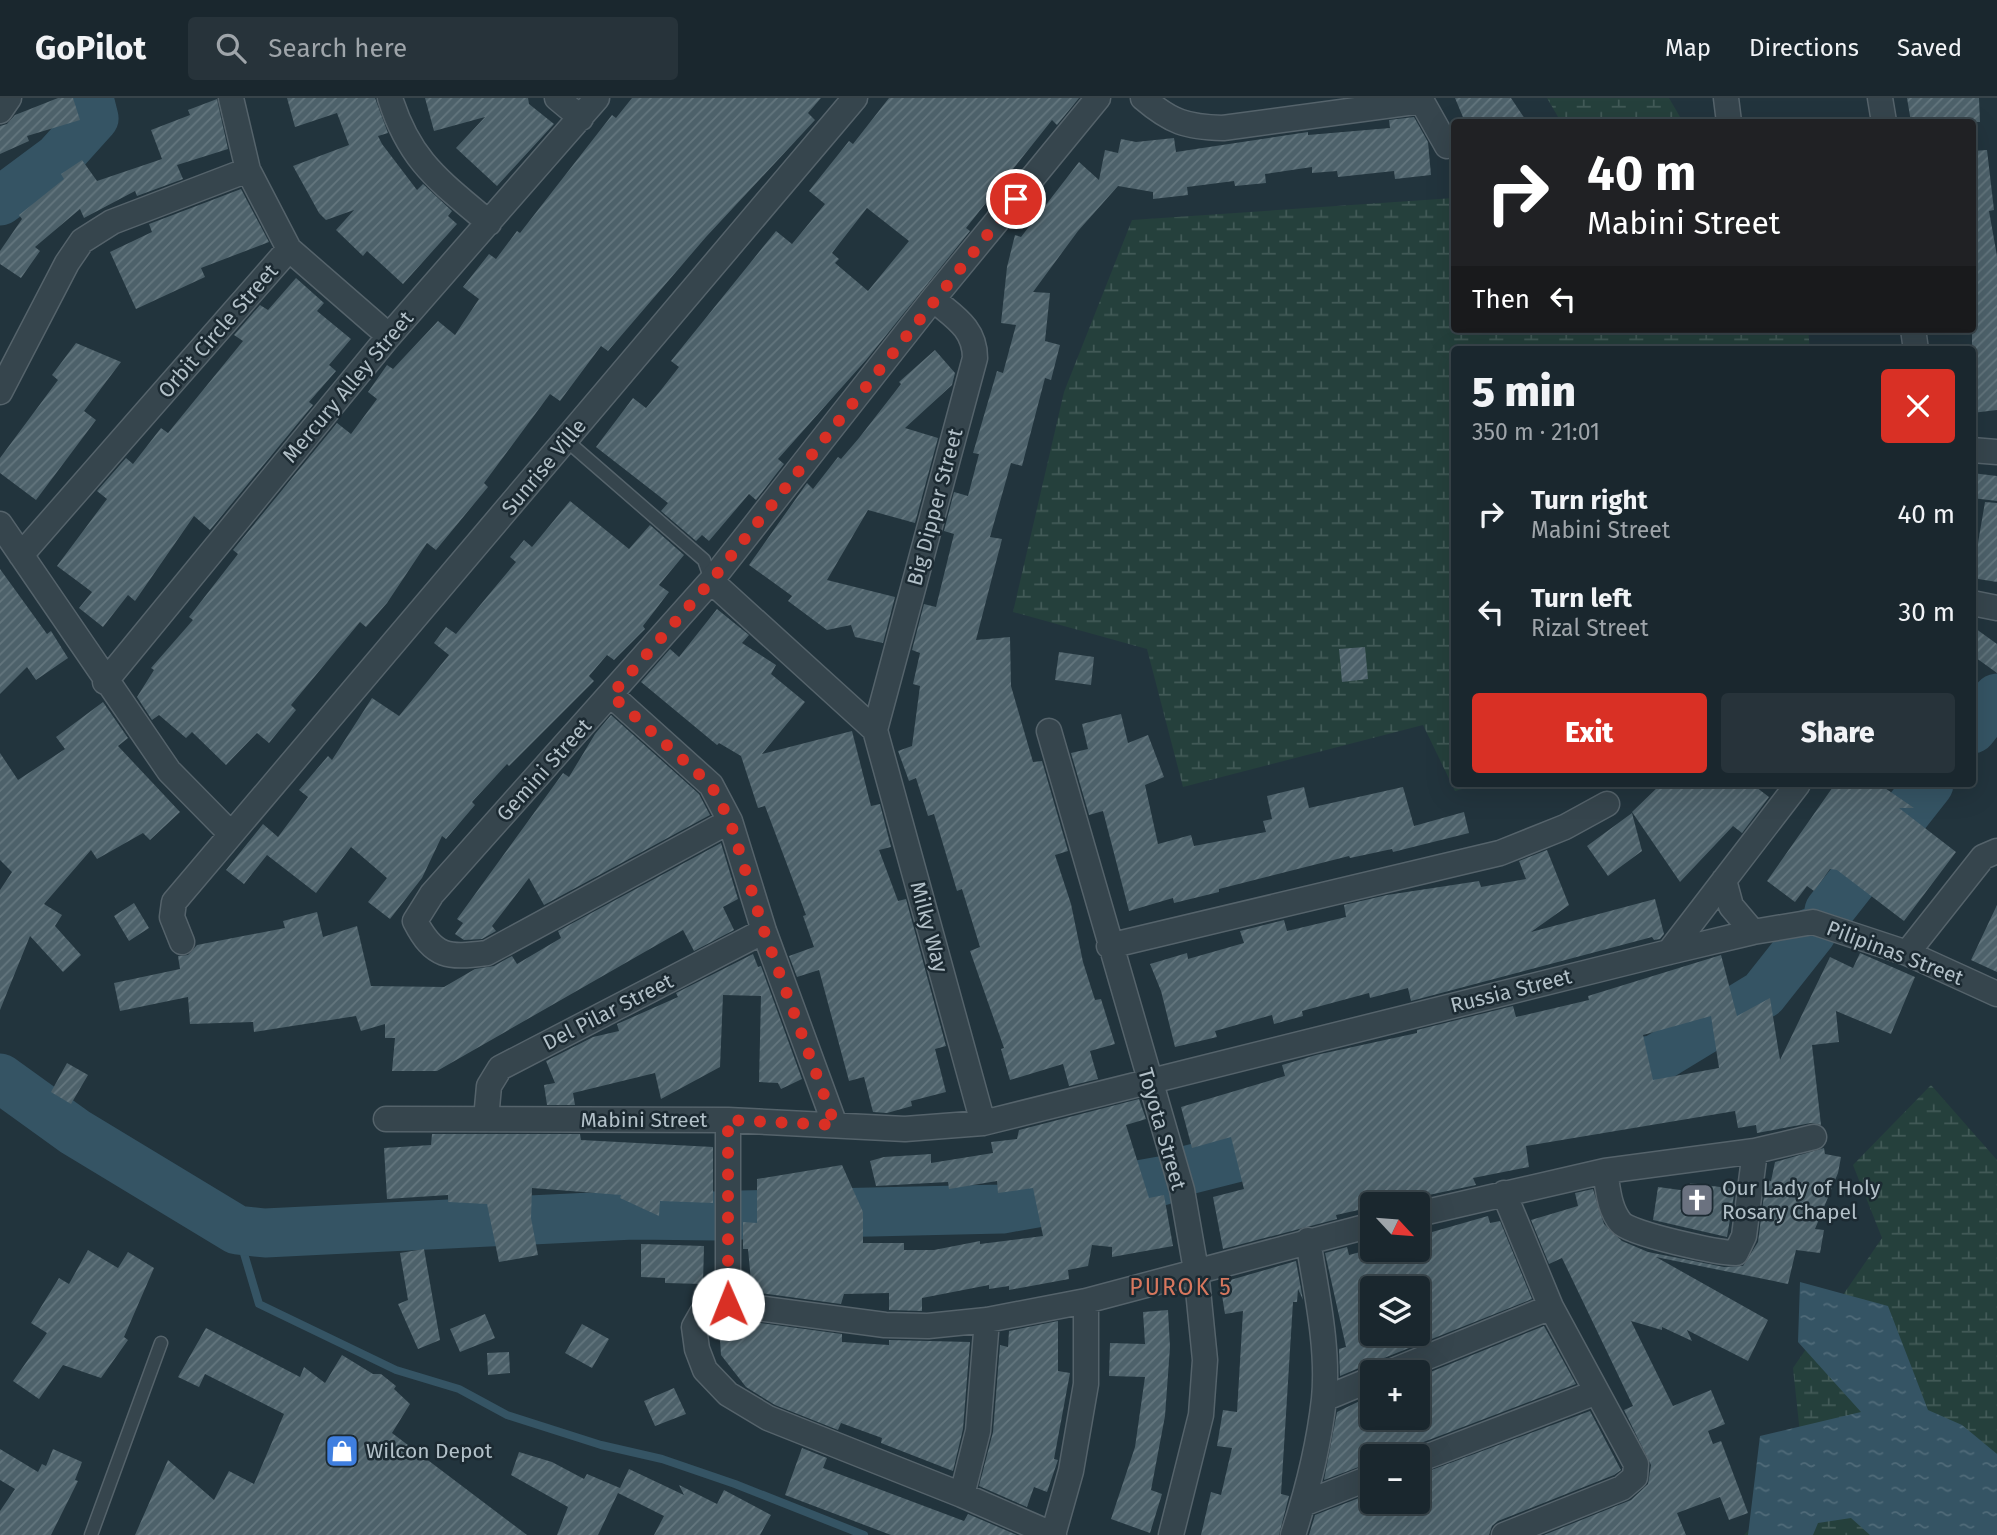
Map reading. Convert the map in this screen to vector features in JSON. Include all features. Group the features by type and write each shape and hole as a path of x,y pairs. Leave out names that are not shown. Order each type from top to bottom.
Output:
{"street":[{"name":"Orbit Circle Street","path":"21,555 289,249 248,170 230,98"},
{"path":"390,98 411,149 439,180 489,223"},
{"path":"557,98 581,118"},
{"name":"Mercury Alley Street","path":"105,682 388,336 597,98"},
{"name":"Sunrise Ville","path":"182,942 172,917 174,902 230,833 567,442 855,98"},
{"name":"Gemini Street","path":"730,821 487,953 453,957 427,944 415,921 432,894 711,581 933,299 1098,98"},
{"path":"1143,98 1164,117 1192,127 1223,128 1421,100 1447,146"},
{"path":"1726,98 1729,119"},
{"path":"1880,98 1884,119"},
{"path":"0,392 67,263 82,240 112,222 248,170"},
{"path":"289,249 388,336"},
{"name":"Big Dipper Street","path":"875,730 975,358 975,344 970,331 933,299"},
{"path":"1976,450 1997,452"},
{"path":"0,524 105,682 169,771 230,833"},
{"path":"711,581 875,730"},
{"path":"1976,604 1997,608"},
{"path":"611,695 711,785 730,821 764,931 835,1125"},
{"name":"Milky Way","path":"875,730 984,1123"},
{"name":"Toyota Street","path":"1049,731 1148,1082 1182,1190 1196,1269 1205,1360 1201,1415 1171,1535"},
{"path":"1669,952 1796,787"},
{"path":"1110,946 1500,853 1565,827 1606,804"},
{"path":"1907,953 1983,857 1997,851"},
{"path":"1724,880 1731,906 1753,932"},
{"name":"Pilipinas Street","path":"1669,952 1753,932 1813,922 1907,953 1997,994"},
{"name":"Del Pilar Street","path":"486,1119 489,1086 500,1068 764,931"},
{"name":"Russia Street","path":"1148,1082 1669,952"},
{"name":"Mabini Street","path":"386,1119 728,1120 905,1129 984,1123 1148,1082"},
{"path":"728,1120 728,1304"},
{"path":"1430,1211 1605,1171 1755,1151 1814,1137"},
{"path":"1605,1171 1613,1212 1623,1226 1717,1253 1736,1253 1744,1236 1755,1151"},
{"path":"1504,1194 1551,1307 1636,1464 1635,1477 1622,1488 1504,1535"},
{"path":"1086,1301 1086,1384 1071,1471 1053,1535 962,1495 768,1418 728,1394 705,1370 697,1349 694,1327 702,1314 728,1304 885,1325 928,1326 987,1320 1086,1301 1196,1269 1360,1228"},
{"path":"1293,1535 1303,1504 1324,1399 1322,1331 1308,1240"},
{"path":"1420,1360 1551,1307"},
{"path":"962,1495 978,1431 987,1320"},
{"path":"1324,1399 1360,1384"},
{"path":"1430,1455 1597,1392"},
{"path":"1303,1504 1360,1482"}],"lane":[{"path":"567,442 704,560 711,581"},
{"path":"91,1535 161,1343"}],"green space":[{"path":"1547,98 1669,98 1681,119 1559,119"},
{"path":"1451,198 1451,333 1808,333 1810,346 1451,346 1451,783 1423,725 1183,787 1147,649 1013,612 1064,392 1132,220"},
{"path":"1453,787 1469,787 1455,791"},
{"path":"1931,1085 1997,1160 1997,1535 1744,1535 1804,1471 1793,1368 1882,1238 1853,1165"}],"water":[{"path":"1800,1282 1888,1306 1928,1410 1962,1425 1997,1454 1997,1535 1870,1535 1851,1518 1818,1523 1813,1535 1748,1535 1760,1436 1861,1412 1798,1342"}],"building":[{"path":"58,98 73,98 80,120 27,136 29,141 0,154 0,126 7,124 15,115"},
{"path":"287,98 375,98 388,133 378,136 382,144 417,190 423,184 452,211 448,216 457,224 403,284 367,251 363,256 336,230 354,210 326,220 319,213 293,166 349,145 337,113 295,127"},
{"path":"425,98 528,98 529,104 554,124 497,186 456,148 485,117 434,131"},
{"path":"632,98 821,98 808,113 815,120 706,237 608,351 601,346 560,401 550,394 484,483 488,487 436,550 427,543 387,603 366,627 360,622 291,705 296,710 269,743 257,733 226,765 192,732 186,738 159,715 152,720 137,697 154,670 151,668 193,620 189,617 238,554 233,550 337,423 351,434 377,399 368,392 387,365 393,369 438,321 455,335 479,299 463,287 489,254 496,259 517,231 520,233 612,115 616,118"},
{"path":"889,98 1079,98 1057,125 1052,120 966,228 970,231 867,359 778,459 784,464 756,500 749,494 709,541 702,535 696,541 661,511 668,503 596,447 633,398 646,408 679,367 671,361 776,231 792,244 825,204 809,191 849,141 853,144","holes":["867,208 909,241 868,291 835,263 839,259 832,253"]},
{"path":"1455,98 1511,98 1525,119 1464,119"},
{"path":"1907,98 1979,98 1980,122 1976,122 1976,119 1910,119"},
{"path":"217,99 228,149 177,165 183,179 137,196 135,191 84,218 80,209 35,247 40,251 21,278 0,264 0,251 22,219 19,215 64,179 61,174 82,160 97,181 162,159 151,130 190,115 188,110"},
{"path":"1414,117 1428,142 1431,175 1395,179 1394,171 1338,177 1337,171 1312,173 1312,167 1265,174 1266,183 1235,186 1234,181 1187,187 1188,195 1153,199 1153,192 1118,186 1078,231 1033,292 1050,293 1045,341 1060,345 1051,380 1045,378 1022,466 1011,463 990,537 1002,539 976,640 1010,637 1011,686 1033,762 1042,761 1068,851 1055,855 1071,904 1083,962 1095,1000 1101,999 1115,1044 1090,1051 1098,1079 1069,1086 1063,1064 1010,1080 1001,1049 1004,1048 970,951 980,947 962,889 957,891 934,814 928,816 916,778 909,781 898,751 912,746 920,686 913,684 920,653 912,650 924,604 936,607 954,534 944,531 954,492 968,496 979,454 973,453 997,371 1003,373 1016,325 1001,323 1007,267 1015,235 1021,237 1079,162 1099,180 1105,150 1118,153 1121,139 1136,142 1174,138 1176,152 1308,132 1308,135 1390,128 1389,120"},
{"path":"1987,150 1994,210 1989,211 1997,256 1997,410 1976,413 1976,346 1972,346 1972,333 1976,333 1976,151"},
{"path":"241,189 269,242 201,268 205,277 136,309 110,252 152,232 149,224"},
{"path":"296,278 324,303 317,311 351,339 329,365 336,371 309,402 313,405 210,530 194,516 135,601 128,595 103,627 79,608 92,592 57,566 107,499 97,491 126,458 133,464 161,428 168,433 243,341 234,335 260,305 268,310"},
{"path":"76,343 121,362 84,411 96,420 36,500 0,473 0,458 58,380 52,375"},
{"path":"935,350 955,373 952,385 905,428 938,438 915,523 868,510 827,580 895,597 883,643 855,637 851,625 827,630 788,601 792,596 749,565 807,483 813,489 838,457 841,459 859,438 901,384 899,382"},
{"path":"1976,473 1997,476 1997,501 1976,498"},
{"path":"570,501 629,549 650,525 684,555 659,585 669,592 643,626 645,629 614,660 607,655 589,676 594,681 509,766 507,764 472,802 475,805 446,839 442,836 422,878 390,919 368,902 387,878 351,847 316,893 267,855 244,884 226,870 263,824 278,837 308,797 299,790 328,756 332,760 372,698 399,716 449,655 434,643 446,627 456,634 516,562 510,557 524,540 532,547"},
{"path":"1985,502 1997,503 1997,582 1976,579 1976,555"},
{"path":"0,569 47,634 51,631 68,658 36,680 27,667 0,694"},
{"path":"717,609 749,635 742,643 776,665 771,674 805,702 762,754 852,731 871,806 880,804 891,847 879,850 898,901 906,899 946,1046 935,1049 946,1092 911,1101 912,1106 887,1113 873,1112 864,1077 849,1081 819,970 797,977 789,956 814,947 803,916 806,915 765,806 758,808 741,756 719,743 717,745 641,682 670,649 679,657"},
{"path":"1976,629 1997,644 1997,673 1976,658"},
{"path":"1365,647 1368,679 1342,682 1339,649"},
{"path":"1059,652 1094,657 1091,685 1055,680"},
{"path":"103,702 128,738 118,746 180,812 150,840 143,833 97,859 91,850 44,904 62,915 55,926 81,955 63,972 30,936 0,1010 0,890 12,872 0,860 0,753 18,780 65,749 56,737"},
{"path":"1121,714 1128,743 1148,735 1164,777 1145,785 1158,844 1191,835 1194,846 1266,832 1263,821 1272,819 1267,796 1304,787 1309,808 1403,787 1414,826 1464,812 1469,833 1393,852 1392,849 1350,858 1349,856 1219,889 1219,892 1174,903 1173,898 1129,911 1103,811 1089,815 1071,753 1088,749 1082,724"},
{"path":"611,715 699,794 710,815 544,905 529,878 492,926 496,931 482,939 464,940 455,934 463,923 457,919 563,773 569,777 595,734"},
{"path":"1658,787 1756,787 1769,797 1742,833 1733,826 1680,882 1632,812"},
{"path":"1833,787 1883,787 1914,808 1899,808 1956,852 1904,921 1837,870 1830,869 1814,891 1807,886 1795,902 1767,881"},
{"path":"1632,813 1642,851 1608,876 1587,846"},
{"path":"721,843 738,899 723,907 734,930 694,951 683,930 437,1071 392,1071 395,1038 385,1038 385,1024 361,1031 356,1016 254,1032 253,1022 190,1024 188,997 120,1011 114,983 180,969 178,956 188,955 197,945 285,928 283,921 317,912 323,937 357,926 371,986 444,987 475,969 494,966 512,956 517,964 561,938 558,931"},
{"path":"1547,850 1569,905 1531,932 1655,899 1664,934 1660,939 1654,940 1652,937 1411,1001 1408,988 1370,998 1369,993 1302,1011 1303,1016 1274,1024 1272,1015 1215,1031 1217,1037 1175,1047 1161,991 1150,964 1187,953 1188,959 1244,943 1240,931 1284,920 1287,931 1346,917 1344,905 1387,895 1479,881 1481,887 1526,879 1519,861"},
{"path":"134,903 149,928 129,941 114,916"},
{"path":"1997,905 1997,972 1971,960"},
{"path":"1860,953 1915,977 1891,1034 1836,1011 1839,1042 1812,1045 1821,1125 1811,1123 1757,1133 1756,1125 1738,1128 1735,1111 1526,1146 1529,1167 1473,1178 1476,1185 1430,1195 1430,1192 1360,1192 1360,1210 1336,1215 1337,1219 1223,1249 1213,1197 1244,1189 1231,1137 1192,1148 1181,1107 1285,1076 1282,1065 1316,1055 1417,1033 1417,1030 1513,1006 1516,1017 1589,1000 1588,996 1721,955 1737,1016 1770,998 1780,1060 1830,957 1853,968","holes":["1711,1016 1719,1068 1653,1080 1643,1035"]},
{"path":"753,954 758,967 761,966 802,1079 781,1089 778,1083 759,1082 761,996 723,995 720,1067 661,1099 655,1073 573,1093 575,1105 547,1105 544,1085 555,1083 546,1061 593,1037 619,1031 617,1024 678,997 676,993"},
{"path":"67,1063 88,1075 71,1104 51,1092"},
{"path":"1139,1099 1146,1119 1126,1125 1149,1198 1164,1195 1173,1246 1112,1257 1112,1247 1092,1245 1088,1266 1068,1270 1069,1279 1009,1290 1009,1286 989,1289 989,1285 922,1298 922,1311 889,1310 889,1293 844,1294 841,1304 752,1292 748,1249 743,1249 743,1222 757,1223 757,1179 842,1165 863,1212 863,1243 904,1243 904,1250 934,1250 980,1241 980,1244 1043,1236 1033,1188 998,1193 997,1181 949,1189 948,1182 876,1186 870,1161 884,1157 931,1154 931,1163 993,1153 991,1142 1017,1139 1019,1130"},
{"path":"432,1134 580,1134 581,1140 713,1147 713,1203 660,1201 659,1216 620,1198 621,1195 532,1188 531,1218 538,1255 499,1262 487,1204 448,1202 448,1195 387,1199 384,1148 431,1145"},
{"path":"1824,1148 1825,1154 1841,1157 1838,1173 1815,1229 1824,1230 1820,1253 1796,1250 1788,1284 1656,1257 1768,1320 1748,1361 1687,1330 1692,1341 1662,1327 1662,1330 1631,1321 1673,1406 1711,1390 1725,1424 1708,1431 1713,1444 1721,1441 1748,1513 1729,1520 1720,1497 1677,1513 1686,1535 1544,1535 1631,1500 1648,1484 1651,1465 1624,1410 1633,1406 1562,1258 1549,1264 1531,1220 1578,1206 1575,1193 1593,1189 1604,1224 1622,1241 1648,1252 1724,1267 1743,1266 1758,1242 1766,1180 1771,1181 1775,1162"},
{"name":"Our Lady of Holy Rosary Chapel","path":"1690,1183 1735,1189 1727,1237 1653,1220 1658,1187 1688,1191"},
{"path":"1488,1216 1490,1223 1500,1221 1532,1299 1430,1340 1430,1276 1360,1276 1360,1346 1414,1346 1382,1360 1360,1360 1360,1368 1340,1376 1339,1349 1346,1347 1325,1253 1347,1247 1349,1255 1360,1252 1360,1262 1430,1262 1430,1233"},
{"path":"641,1244 704,1246 703,1284 665,1283 665,1278 641,1277"},
{"path":"424,1249 440,1340 418,1349 398,1304 408,1300 400,1253"},
{"path":"88,1250 118,1268 128,1252 154,1268 124,1337 128,1340 101,1378 63,1365 39,1399 13,1381 47,1333 31,1323 59,1278 69,1284"},
{"path":"1296,1261 1303,1300 1298,1289 1297,1302 1293,1302 1281,1494 1289,1496 1279,1535 1201,1535 1211,1492 1221,1495 1232,1448 1217,1446 1223,1410 1237,1412 1243,1311 1225,1314 1220,1283"},
{"path":"1168,1310 1170,1347 1165,1416 1151,1490 1162,1494 1150,1533 1111,1519 1135,1447 1145,1377 1109,1376 1110,1343 1145,1344 1143,1312"},
{"path":"485,1314 495,1338 460,1352 450,1329"},
{"path":"745,1321 842,1334 842,1342 889,1345 889,1340 970,1342 963,1429 953,1471 881,1443 882,1438 841,1423 838,1430 775,1405 746,1387 721,1355 719,1323"},
{"path":"1058,1321 1058,1371 1070,1373 1054,1459 1058,1460 1047,1492 1034,1487 1027,1507 979,1486 993,1432 1000,1345 1008,1347 1009,1331"},
{"path":"582,1324 609,1339 592,1368 565,1353"},
{"path":"1544,1326 1576,1384 1418,1444 1360,1444 1360,1466 1324,1480 1337,1412 1360,1401 1360,1430 1430,1430 1430,1372"},
{"name":"Wilcon Depot","path":"206,1328 300,1377 304,1367 325,1383 342,1355 373,1374 381,1374 396,1386 394,1389 410,1404 392,1433 527,1535 135,1535 168,1460 214,1500 229,1471 254,1484 284,1414 205,1374 199,1387 178,1377"},
{"path":"509,1352 510,1373 488,1375 487,1353"},
{"path":"674,1388 686,1414 655,1426 644,1401"},
{"path":"1590,1411 1621,1470 1498,1521 1492,1526 1489,1535 1309,1535 1315,1515 1360,1498 1360,1514 1430,1514 1430,1471"},
{"path":"802,1448 827,1458 823,1468 964,1521 968,1514 1017,1535 891,1535 785,1495"},
{"path":"0,1449 38,1472 42,1464 46,1466 53,1449 82,1462 75,1480 78,1481 51,1535 0,1535 0,1511 15,1489 0,1480"},
{"path":"519,1452 552,1462 584,1479 587,1474 620,1488 629,1469 684,1495 679,1485 717,1504 724,1490 771,1515 760,1535 654,1535 664,1516 618,1493 598,1535 557,1535 568,1507 511,1475"}],"waterway":[{"path":"0,201 58,158 94,118 89,98"},
{"path":"1976,724 1997,698"},
{"path":"1829,911 1927,787"},
{"path":"1584,1074 1656,1059 1763,994 1812,932"},
{"path":"0,1078 75,1132 237,1230 265,1233 633,1215 717,1216"},
{"path":"1188,1170 1302,1141"},
{"path":"741,1215 1002,1209 1161,1181"},
{"path":"237,1230 259,1304 396,1370 459,1389 507,1415 601,1445 662,1459 735,1484 864,1535"}],"place":[{"name":"Our Lady of Holy Rosary Chapel","path":"1697,1200"},
{"name":"Wilcon Depot","path":"342,1451"}],"district":[{"name":"PUROK 5","path":"1181,1287"}],"route":[{"path":"728,1304 728,1120 835,1125 764,931 730,821 711,785 692,765 611,695 711,581 933,299 1016,199"}]}
